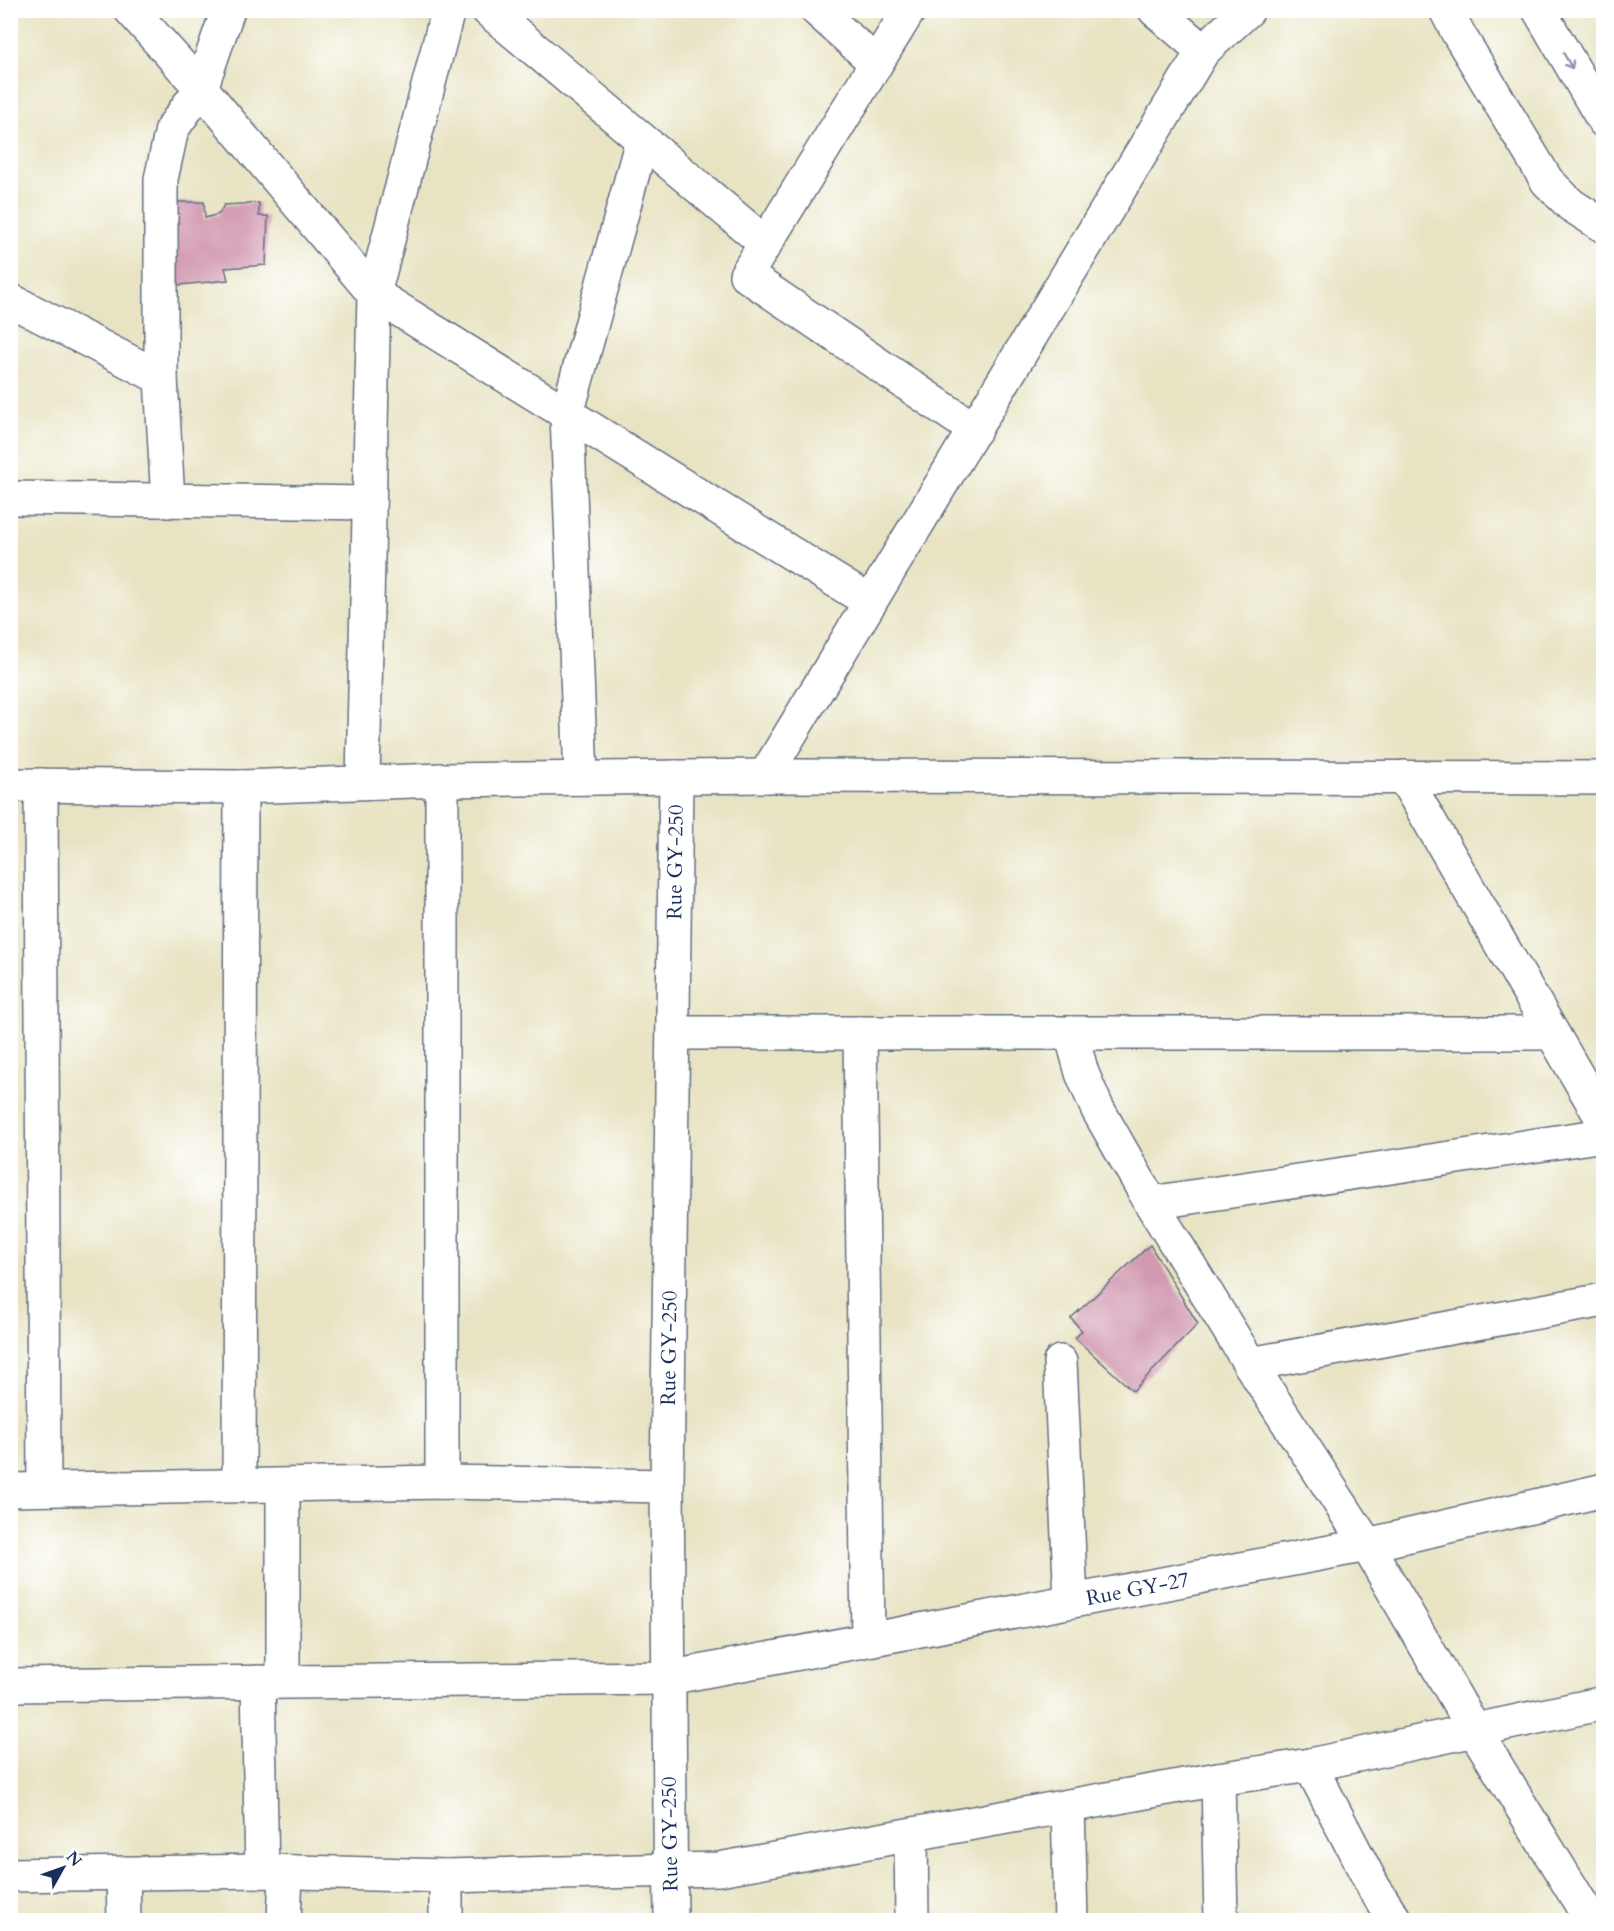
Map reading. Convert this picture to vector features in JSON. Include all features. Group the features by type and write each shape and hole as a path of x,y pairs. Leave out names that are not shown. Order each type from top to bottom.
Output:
{"main road":[{"path":"131,10 201,88 374,294 870,602"},
{"path":"168,501 161,378 161,179 172,129 201,88 228,10"},
{"path":"372,782 363,779 374,294 448,10"},
{"path":"488,10 765,243"},
{"path":"817,10 876,63"},
{"path":"909,10 746,275 975,430"},
{"path":"1155,10 1203,51"},
{"path":"765,776 1203,51 1248,10"},
{"path":"1446,10 1548,181 1571,205 1604,226"},
{"path":"1539,10 1604,122"},
{"path":"581,778 567,414 642,140"},
{"path":"10,300 161,378"},
{"path":"10,498 369,503"},
{"path":"44,1489 26,785 241,787 442,780 765,776 1604,778"},
{"name":"Rue GY-250","path":"671,1920 667,1486 676,777"},
{"path":"1404,777 1604,1122"},
{"path":"442,780 442,1482"},
{"path":"239,1486 241,787"},
{"path":"674,1033 1552,1034"},
{"path":"860,1033 868,1639"},
{"path":"1071,1034 1082,1073 1097,1108 1151,1203 1250,1364 1367,1545 1475,1731 1591,1920"},
{"path":"1151,1203 1604,1135"},
{"path":"1250,1364 1604,1300"},
{"path":"1060,1362 1071,1601"},
{"path":"10,1491 442,1482 667,1486"},
{"path":"284,1486 271,1681 274,1872 285,1920"},
{"name":"Rue GY-27","path":"10,1685 668,1678 1367,1545 1604,1490"},
{"path":"10,1875 274,1872 446,1876 719,1869 1218,1779 1310,1765 1604,1703"},
{"path":"1310,1765 1374,1888 1395,1920"},
{"path":"1218,1779 1221,1920"},
{"path":"1068,1806 1071,1920"},
{"path":"911,1835 912,1920"},
{"path":"123,1873 124,1920"},
{"path":"446,1876 446,1920"},
{"path":"1374,1888 1375,1920"}],"building":[{"path":"172,202 204,202 205,218 219,214 224,205 259,203 259,216 268,216 266,265 225,268 228,280 170,286"},
{"path":"1150,1245 1198,1324 1133,1391 1075,1338 1082,1331 1071,1318"}]}
